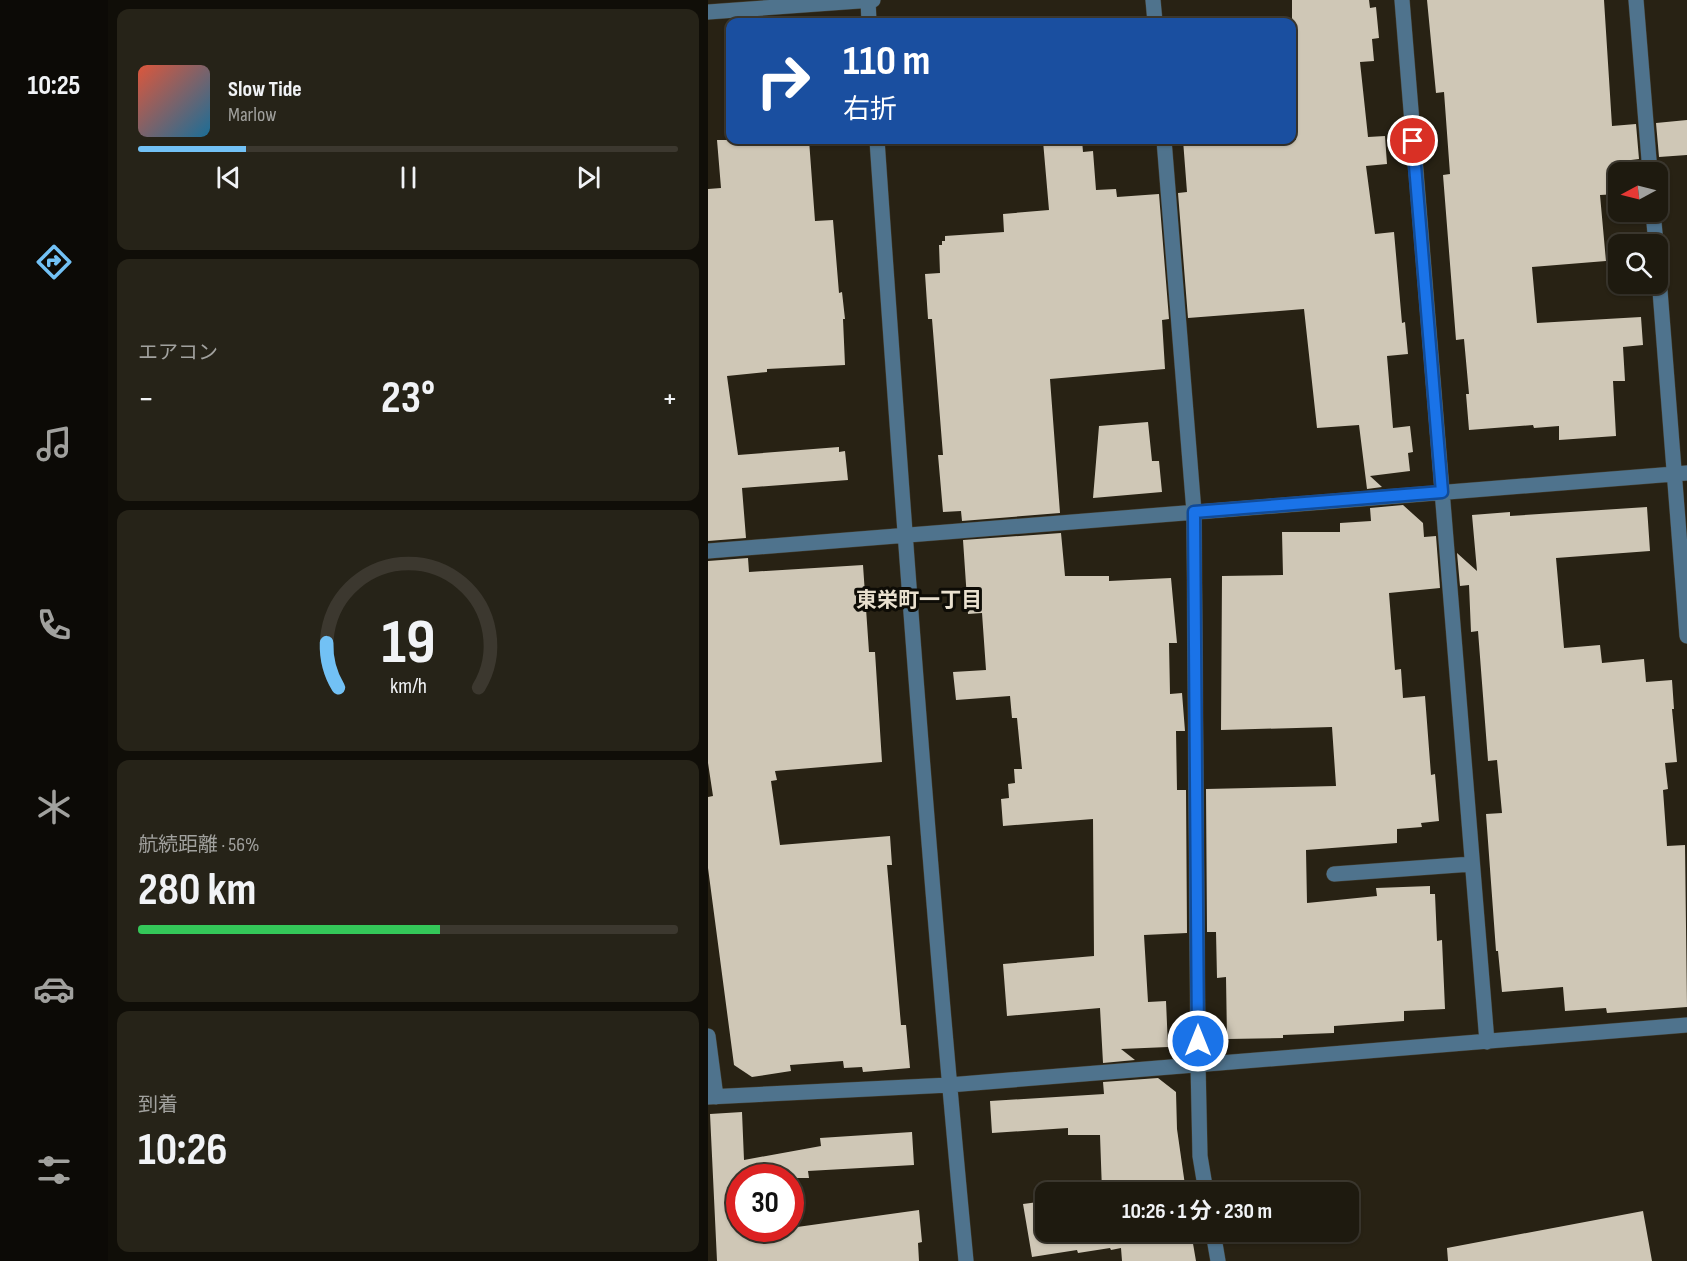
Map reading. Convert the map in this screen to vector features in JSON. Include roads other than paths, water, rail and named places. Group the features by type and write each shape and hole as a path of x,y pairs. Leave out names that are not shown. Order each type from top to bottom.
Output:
{"street":[{"path":"868,0 869,18"},
{"path":"708,12 873,0"},
{"path":"1153,0 1155,18"},
{"path":"1402,0 1487,1042"},
{"path":"1636,0 1649,162"},
{"path":"877,144 904,535 949,1085 966,1261"},
{"path":"1164,144 1194,512 1198,1065 1200,1156 1204,1182"},
{"path":"1661,294 1681,473 1687,636"},
{"path":"708,551 1681,473"},
{"path":"1334,874 1472,864"},
{"path":"708,1036 712,1097 949,1085 1687,1025"},
{"path":"1215,1242 1218,1261"}],"district":[{"name":"東栄町一丁目","path":"919,600"}]}
